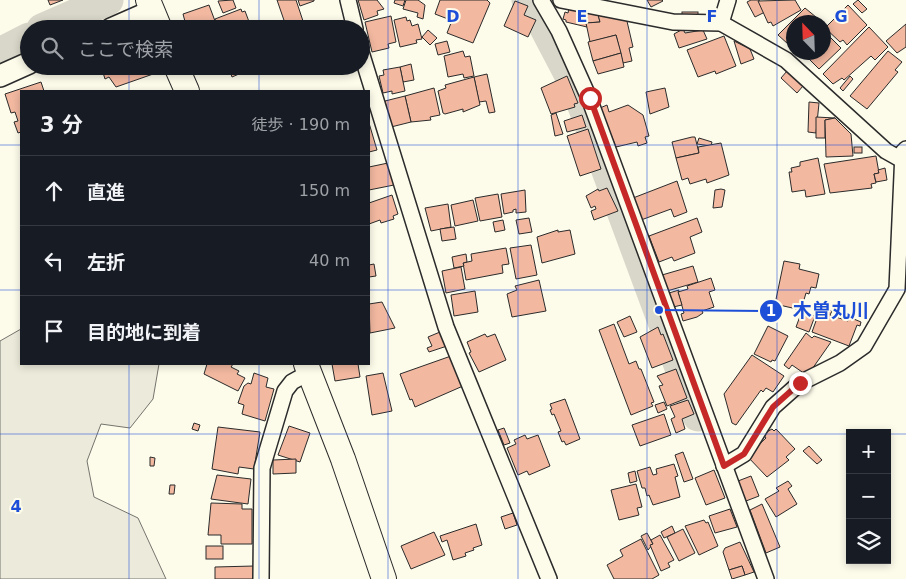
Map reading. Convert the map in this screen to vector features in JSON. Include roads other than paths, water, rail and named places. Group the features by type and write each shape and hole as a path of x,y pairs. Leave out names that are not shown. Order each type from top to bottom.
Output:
{"main road":[{"path":"180,75 187,90"},
{"path":"308,368 384,579"}],"street":[{"path":"348,0 353,20"},
{"path":"541,0 559,31 590,98 766,579"},
{"path":"561,0 673,22 721,23 786,60 886,151 904,154 897,289 864,346 840,363 800,383 793,389 773,407 744,454 724,466"},
{"path":"721,23 728,0"},
{"path":"134,20 153,13"},
{"path":"0,76 20,68"},
{"path":"368,75 446,327 550,579"},
{"path":"261,579 262,468 285,391 308,368"}],"waterway":[{"path":"62,20 108,0"},
{"path":"527,0 533,5 576,87 698,416"},
{"path":"0,53 20,43"}],"place":[{"name":"木曽丸川","path":"659,310"}]}
